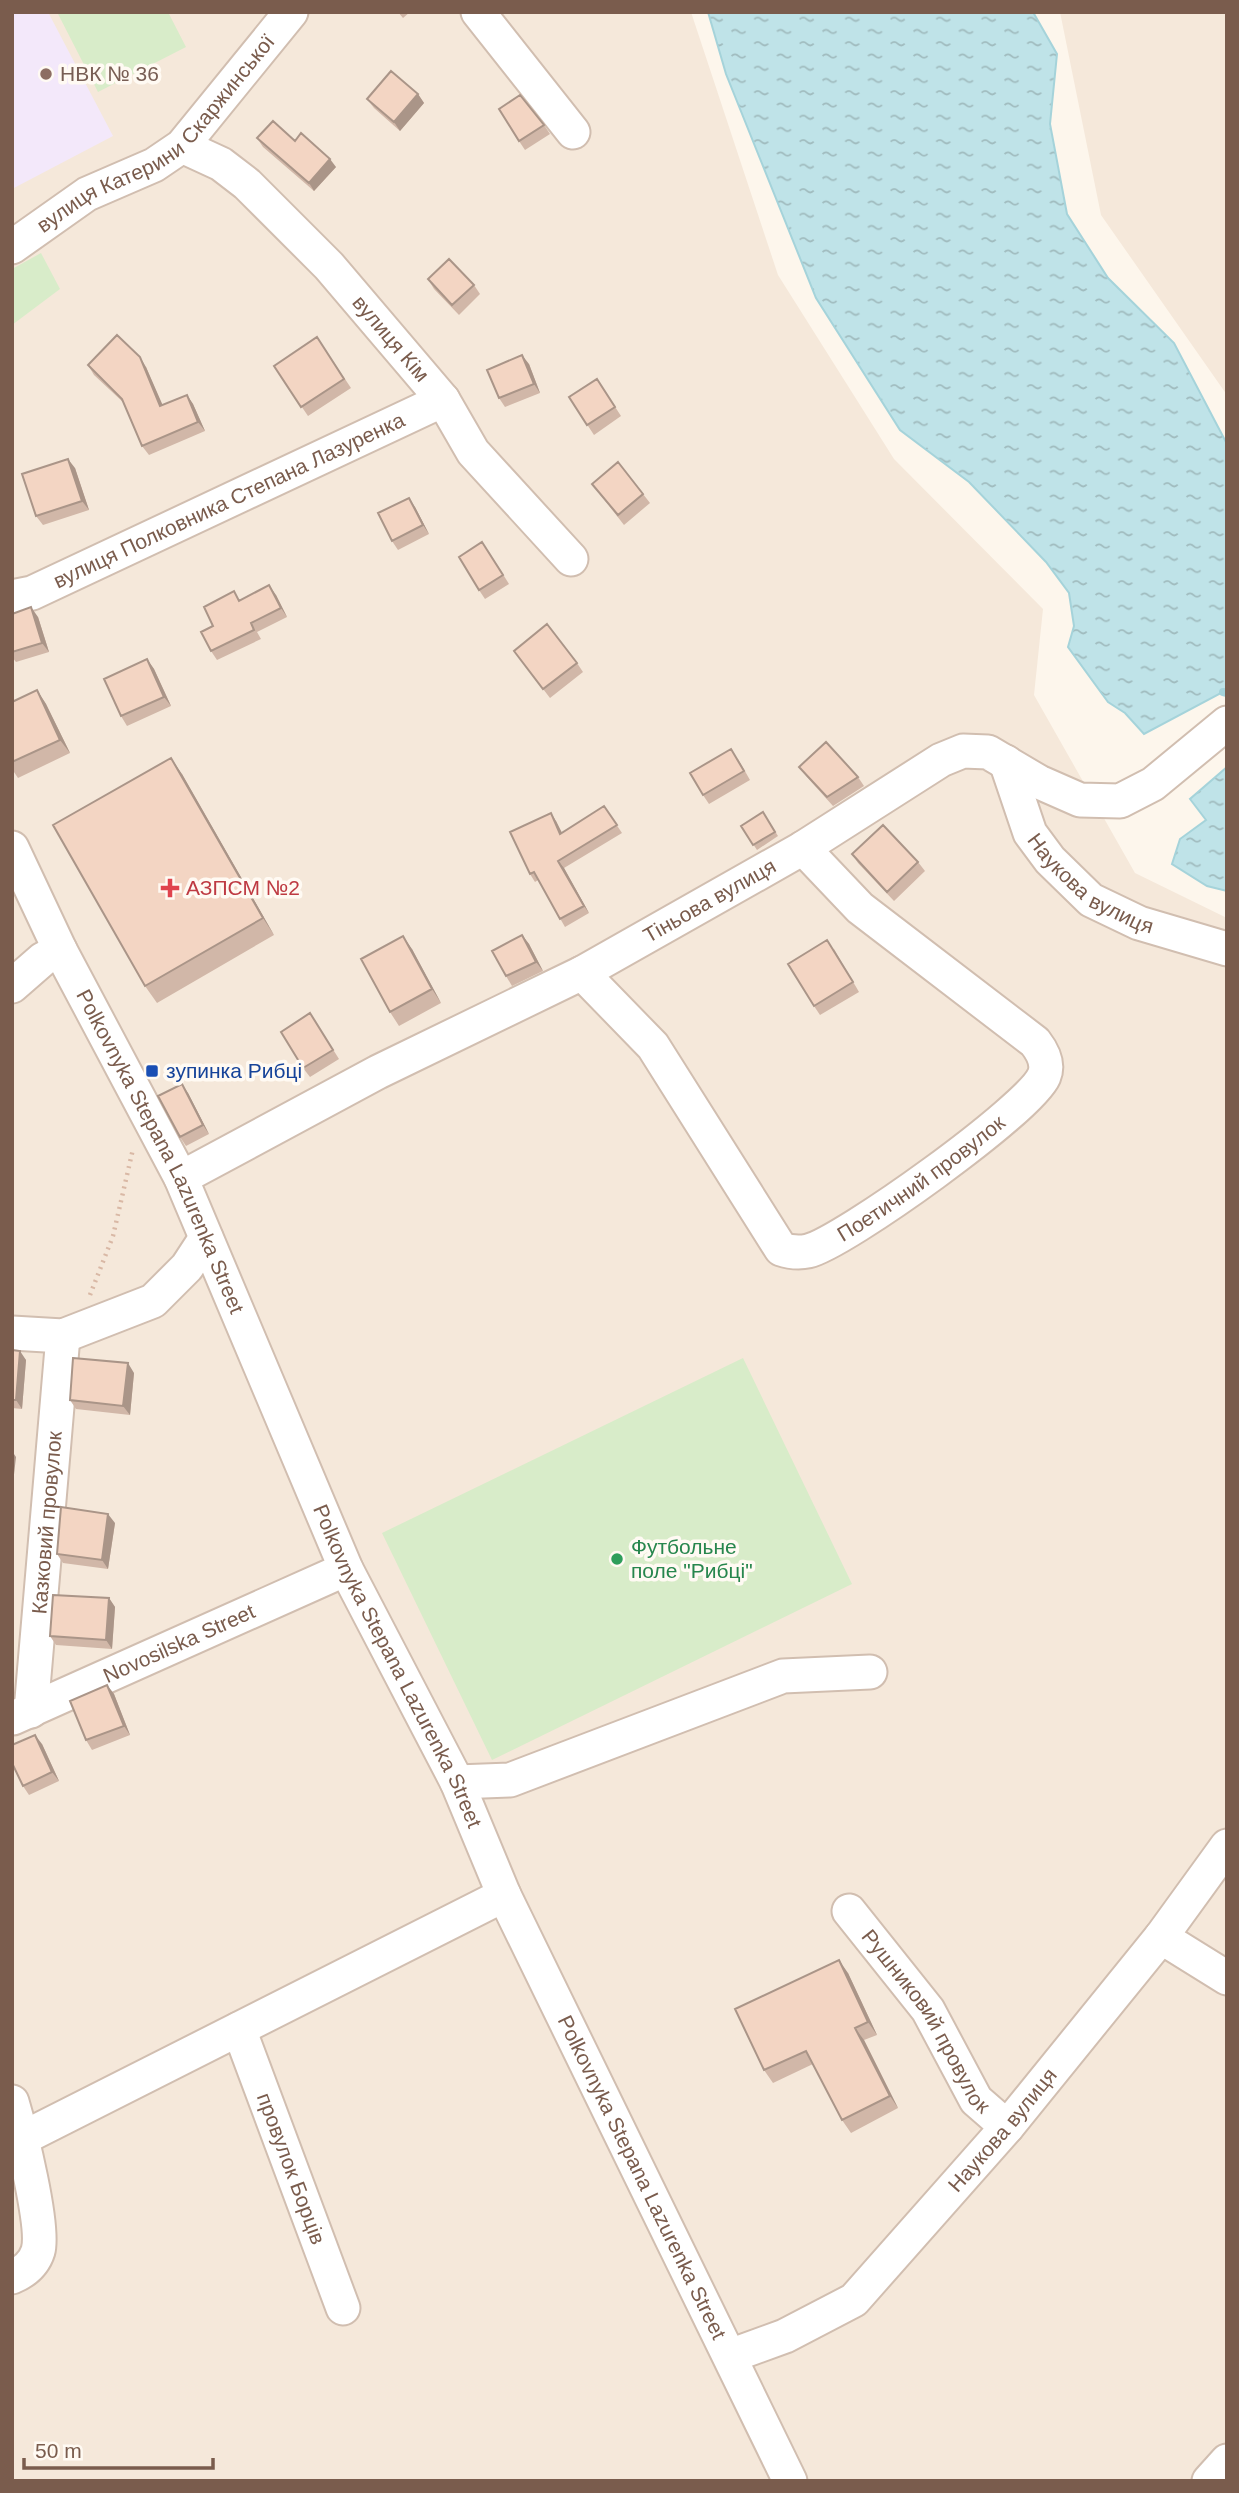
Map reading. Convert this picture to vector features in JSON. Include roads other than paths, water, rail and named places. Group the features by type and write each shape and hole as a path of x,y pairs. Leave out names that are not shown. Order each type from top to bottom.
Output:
{"street":[{"name":"вулиця Катерини Скаржинської","path":"12,247 87,194 154,165 182,146 291,12"},
{"path":"478,12 573,132"},
{"name":"вулиця Кім","path":"182,146 221,164 247,184 329,266 443,400 473,452 571,559"},
{"name":"вулиця Полковника Степана Лазуренка","path":"12,597 32,593 443,400"},
{"name":"Тіньова вулиця","path":"181,1178 378,1072 582,974 803,848 941,760 964,751 988,752 1040,782 1080,800 1119,801 1153,784 1227,723"},
{"name":"Наукова вулиця","path":"1006,762 1031,833 1050,860 1091,900 1139,923 1227,949"},
{"name":"Polkovnyka Stepana Lazurenka Street","path":"12,848 60,950 181,1178 346,1569 457,1782 504,1895 790,2481"},
{"name":"Поетичний провулок","path":"582,974 653,1046 781,1249 790,1252 808,1251 829,1241 943,1168 1010,1114 1044,1077 1046,1064 1035,1042 860,908 803,848"},
{"path":"12,986 43,959 60,950"},
{"path":"12,1333 63,1336 153,1301 187,1267 206,1238"},
{"name":"Казковий провулок","path":"22,1715 63,1336"},
{"name":"Novosilska Street","path":"22,1715 346,1569"},
{"path":"457,1782 510,1780 783,1676 870,1672"},
{"name":"Наукова вулиця","path":"730,2356 785,2336 854,2300 1007,2127 1161,1937 1227,1846"},
{"path":"23,2138 504,1895"},
{"name":"Рушниковий провулок","path":"849,1910 928,2010 976,2100 1007,2127"},
{"path":"1161,1937 1227,1978"},
{"name":"провулок Борців","path":"239,2029 343,2308"},
{"path":"12,2102 23,2138 40,2242 30,2265 12,2277"},
{"path":"1209,2481 1227,2461"}],"water":[{"path":"708,12 1033,12 1057,54 1050,124 1067,214 1108,278 1174,343 1227,444 1227,688 1223,692 1144,734 1125,713 1108,702 1068,647 1074,626 1069,593 1046,562 969,482 900,430 816,298 726,74"},
{"path":"1227,767 1227,891 1207,886 1172,864 1180,839 1206,820 1190,799"}],"waterway":[{"path":"1223,692 1227,693"}],"place":[{"name":"НВК № 36","path":"46,74"},
{"name":"АЗПСМ №2","path":"170,888"},
{"name":"зупинка Рибці","path":"152,1071"},
{"name":"Футбольне поле \"Рибці\"","path":"617,1559"}]}
